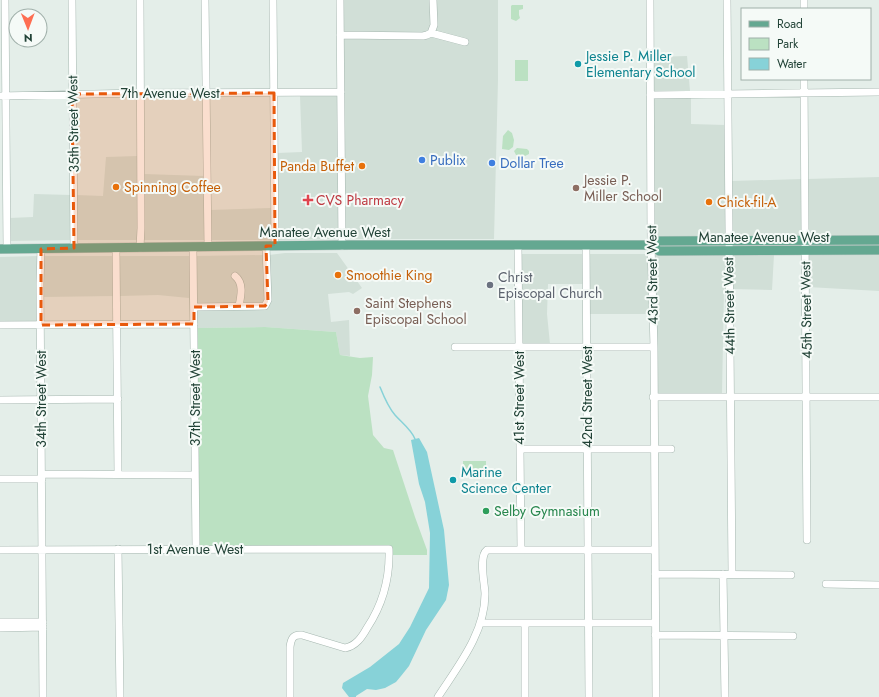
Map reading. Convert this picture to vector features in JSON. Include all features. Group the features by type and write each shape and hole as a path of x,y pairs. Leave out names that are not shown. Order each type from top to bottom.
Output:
{"main road":[{"name":"Manatee Avenue West","path":"3,249 270,246 651,245 659,251 729,246 805,245 879,240"},
{"name":"Manatee Avenue West","path":"805,245 879,250"}],"street":[{"path":"3,249 3,96 5,0"},
{"name":"35th Street West","path":"72,0 74,248"},
{"path":"140,0 140,248"},
{"path":"205,0 208,247"},
{"path":"194,307 265,306 268,302 274,93 273,0"},
{"path":"340,0 342,246"},
{"path":"431,33 434,25 433,0"},
{"name":"43rd Street West","path":"650,0 656,697"},
{"name":"44th Street West","path":"727,0 732,574"},
{"path":"340,35 423,36 431,33 466,42"},
{"name":"45th Street West","path":"804,80 808,540"},
{"name":"7th Avenue West","path":"3,96 141,93 341,92"},
{"path":"650,94 804,94 879,92"},
{"name":"41st Street West","path":"518,245 520,550"},
{"name":"42nd Street West","path":"586,245 589,697"},
{"path":"116,248 118,324 118,474"},
{"name":"37th Street West","path":"193,248 196,549"},
{"name":"34th Street West","path":"41,249 44,697"},
{"path":"235,276 239,279 241,284 239,306"},
{"path":"0,326 194,324"},
{"path":"455,348 654,347"},
{"path":"653,397 879,397"},
{"path":"0,400 118,399"},
{"path":"520,449 670,449"},
{"path":"0,479 42,476 118,474 195,475"},
{"path":"118,549 120,697"},
{"name":"1st Avenue West","path":"0,550 389,549 388,576 382,600 374,619 358,641 350,647 345,648 302,635 295,635 292,638 290,647 290,697"},
{"path":"438,697 465,656 481,623 485,600 483,561 485,552 492,549 655,550"},
{"path":"655,574 791,575"},
{"path":"723,574 725,697"},
{"path":"826,584 879,585"},
{"path":"0,622 43,625"},
{"path":"481,623 655,623"},
{"path":"525,624 525,697"},
{"path":"0,628 43,625"},
{"path":"655,635 794,636"}],"highlighted area":[{"path":"274,93 275,246 266,246 268,302 265,306 194,307 194,324 41,325 41,249 74,248 72,94"}],"shaded area":[{"path":"342,0 431,0 431,28 427,33 343,32"},
{"path":"436,0 498,0 498,80 494,239 345,239 343,38 432,36 467,45 468,40 435,31"},
{"path":"687,56 690,91 653,92 653,57"},
{"path":"338,95 340,239 277,240 277,153 302,152 300,96"},
{"path":"653,97 691,97 691,124 725,125 726,238 654,238"},
{"path":"271,154 272,240 210,240 210,210 271,208"},
{"path":"138,156 138,240 76,240 76,195 103,196 106,157"},
{"path":"144,174 204,176 205,240 143,240"},
{"path":"879,177 879,237 808,238 807,179"},
{"path":"802,179 802,238 731,238 731,181"},
{"path":"34,194 71,195 71,240 9,241 9,218 33,217"},
{"path":"285,253 337,253 362,288 353,294 349,292 328,294 331,322 349,320 350,356 340,355 336,332 265,327 197,328 196,310 268,307 270,303 269,255"},
{"path":"521,254 584,254 584,284 548,284 547,314 550,344 522,344"},
{"path":"589,254 649,254 650,314 589,314"},
{"path":"654,254 726,255 722,393 656,395"},
{"path":"264,255 264,303 242,303 241,277 234,272 231,276 237,281 238,285 237,303 196,304 196,256"},
{"path":"731,255 774,255 772,290 732,289"},
{"path":"808,255 879,255 879,291 808,287"},
{"path":"38,256 38,322 0,323 0,257"},
{"path":"43,256 114,256 114,296 43,297"},
{"path":"119,256 191,256 191,321 189,298 158,295 120,296"}],"green space":[{"path":"512,5 523,5 523,9 519,10 520,18 516,21 511,19"},
{"path":"515,60 528,60 528,81 515,81"},
{"path":"508,130 512,133 514,140 513,147 509,150 502,149 503,136"},
{"path":"517,148 527,149 529,154 525,156 516,155 514,151"},
{"path":"265,327 336,332 340,355 360,358 373,357 372,375 368,396 373,435 384,448 393,450 427,550 427,555 392,555 391,546 199,546 197,328"},
{"path":"463,461 486,461 486,475 463,475"}],"water":[{"path":"419,438 427,452 444,530 449,585 446,600 426,630 409,666 396,682 385,688 376,690 367,689 356,697 349,697 342,688 343,683 370,667 399,644 410,627 429,588 430,533 425,502 419,484 411,440"}],"waterway":[{"path":"380,387 390,409 409,429 415,439"}],"place":[{"name":"Jessie P. Miller Elementary School","path":"578,64"},
{"name":"Publix","path":"422,160"},
{"name":"Dollar Tree","path":"492,163"},
{"name":"Panda Buffet","path":"362,166"},
{"name":"Spinning Coffee","path":"116,187"},
{"name":"Jessie P. Miller School","path":"576,188"},
{"name":"CVS Pharmacy","path":"308,200"},
{"name":"Chick-fil-A","path":"709,202"},
{"name":"Smoothie King","path":"338,275"},
{"name":"Christ Episcopal Church","path":"490,285"},
{"name":"Saint Stephens Episcopal School","path":"357,311"},
{"name":"Marine Science Center","path":"453,480"},
{"name":"Selby Gymnasium","path":"486,511"}]}
